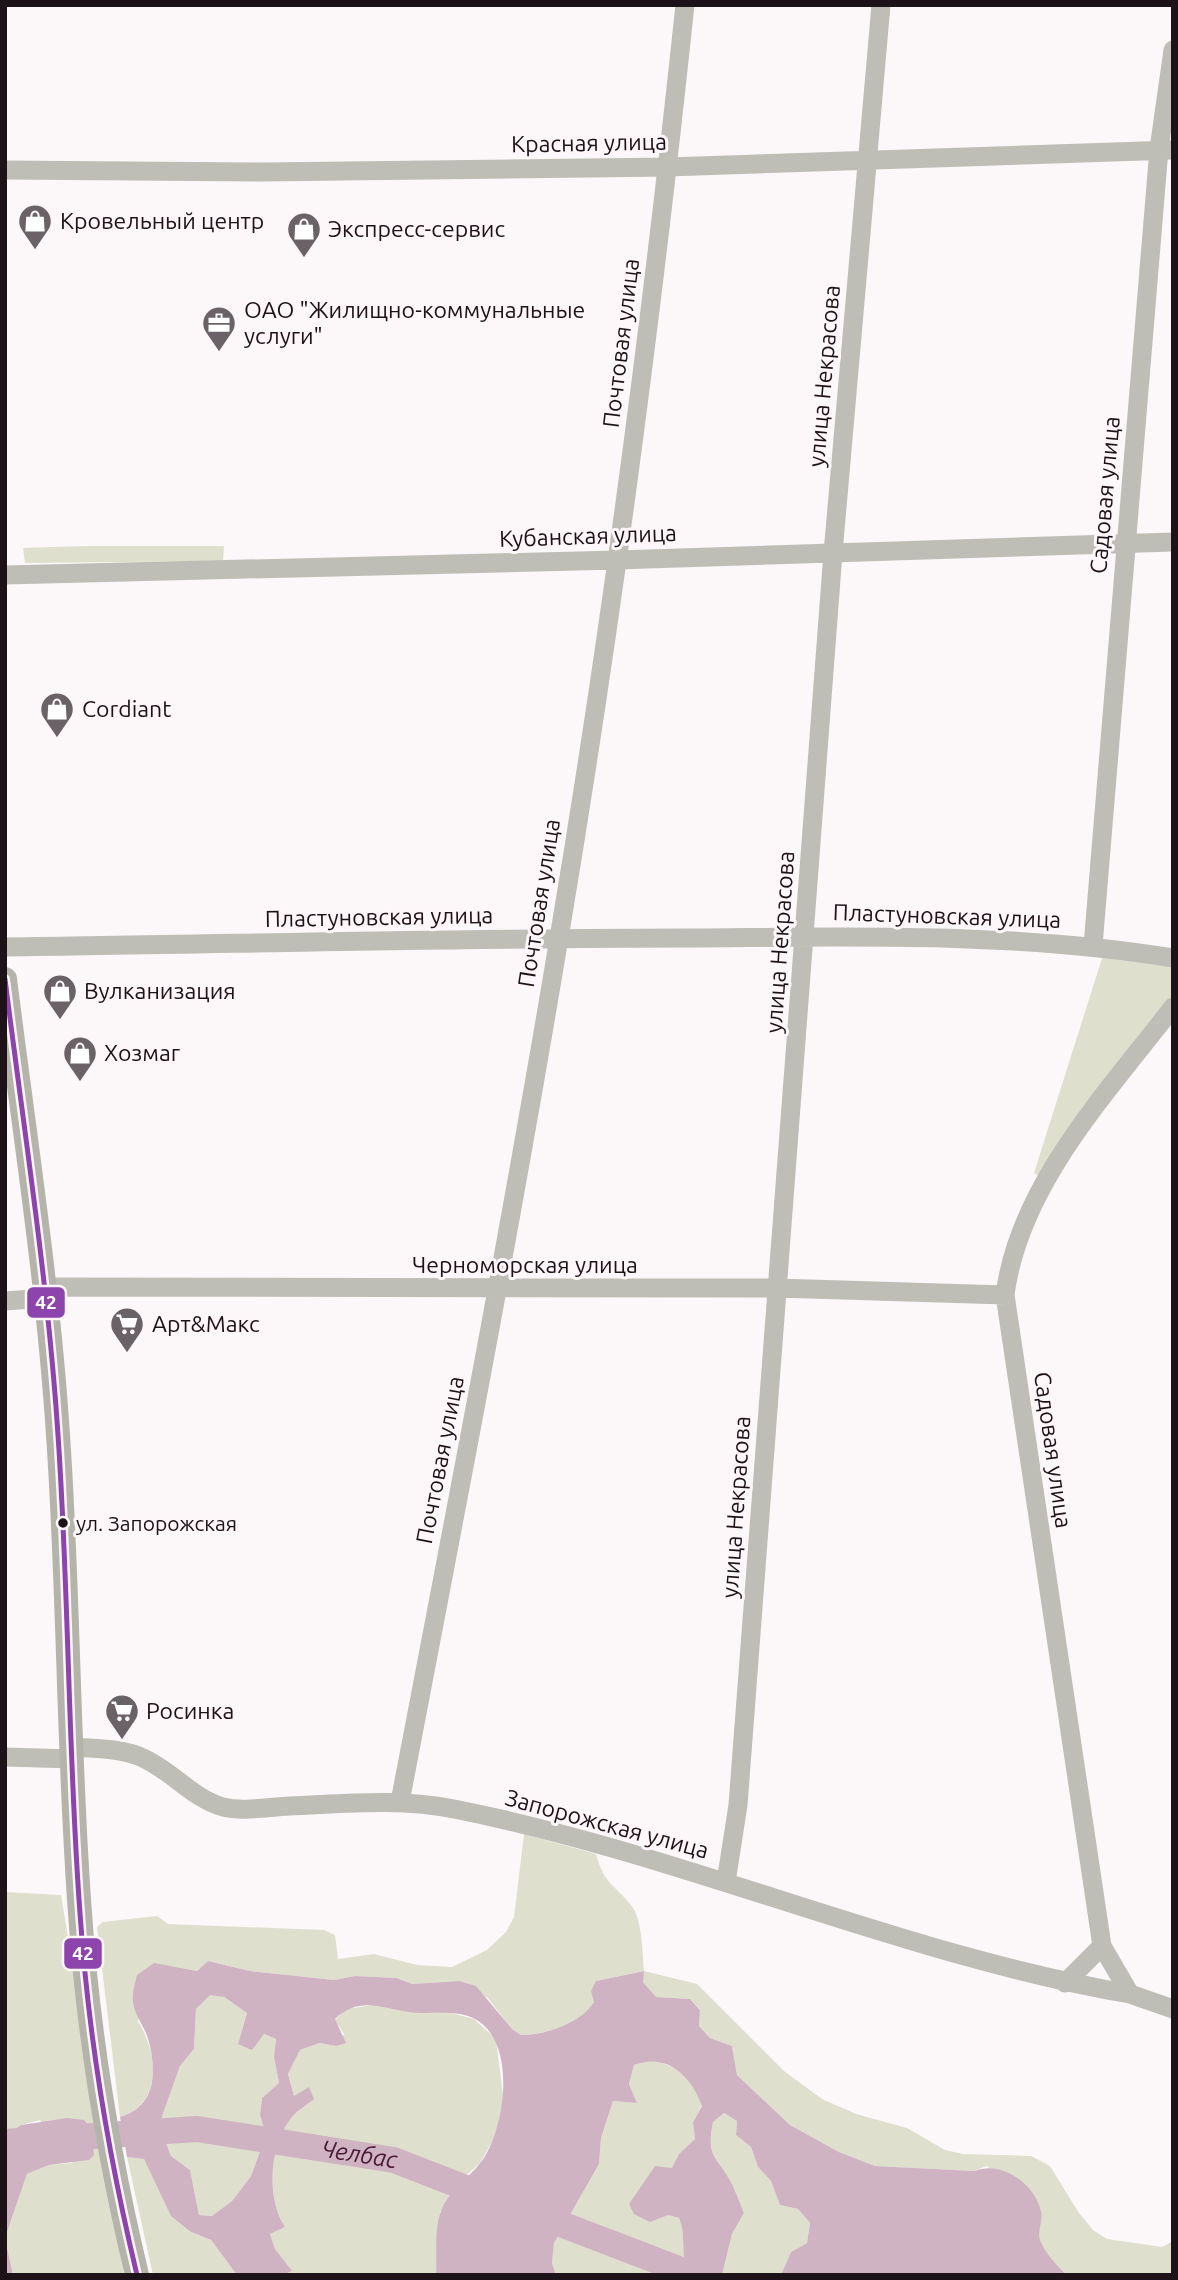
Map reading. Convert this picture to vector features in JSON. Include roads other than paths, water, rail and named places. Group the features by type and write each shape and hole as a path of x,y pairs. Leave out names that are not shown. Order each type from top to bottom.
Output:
{"main road":[{"path":"5,979 45,1293 58,1432 80,1915 99,2065 124,2218 137,2275"}],"street":[{"name":"Почтовая улица","path":"400,1802 497,1290 559,938 617,561 668,167 685,5"},
{"name":"улица Некрасова","path":"726,1882 738,1805 832,552 869,162 880,5"},
{"name":"Садовая улица","path":"1093,946 1126,543 1166,149 1173,50"},
{"name":"Красная улица","path":"5,170 263,172 668,167 869,162 1166,149"},
{"name":"Кубанская улица","path":"5,575 617,561 1173,542"},
{"name":"Пластуновская улица","path":"5,947 559,938 965,937 1093,946 1173,958"},
{"name":"Садовая улица","path":"1130,1994 1102,1946 1005,1296 1011,1255 1044,1185 1092,1113 1173,1007"},
{"name":"Черноморская улица","path":"5,1301 45,1293 777,1288 1005,1296"},
{"name":"Запорожская улица","path":"5,1757 130,1752 159,1766 206,1800 224,1807 400,1802 453,1809 556,1834 726,1882 894,1936 1065,1983 1130,1994"},
{"path":"1065,1983 1102,1946"},
{"path":"1130,1994 1173,2009"}],"waterway":[{"name":"Челбас","path":"5,2142 197,2129 394,2160 489,2197"},
{"name":"Челбас","path":"532,2213 694,2275"}],"place":[{"name":"Кровельный центр","path":"35,251"},
{"name":"Экспресс-сервис","path":"304,259"},
{"name":"ОАО \"Жилищно-коммунальные услуги\"","path":"219,353"},
{"name":"Cordiant","path":"57,739"},
{"name":"Вулканизация","path":"60,1021"},
{"name":"Хозмаг","path":"80,1083"},
{"name":"Арт&Макс","path":"127,1354"},
{"name":"ул. Запорожская","path":"63,1523"},
{"name":"Росинка","path":"122,1741"}]}
